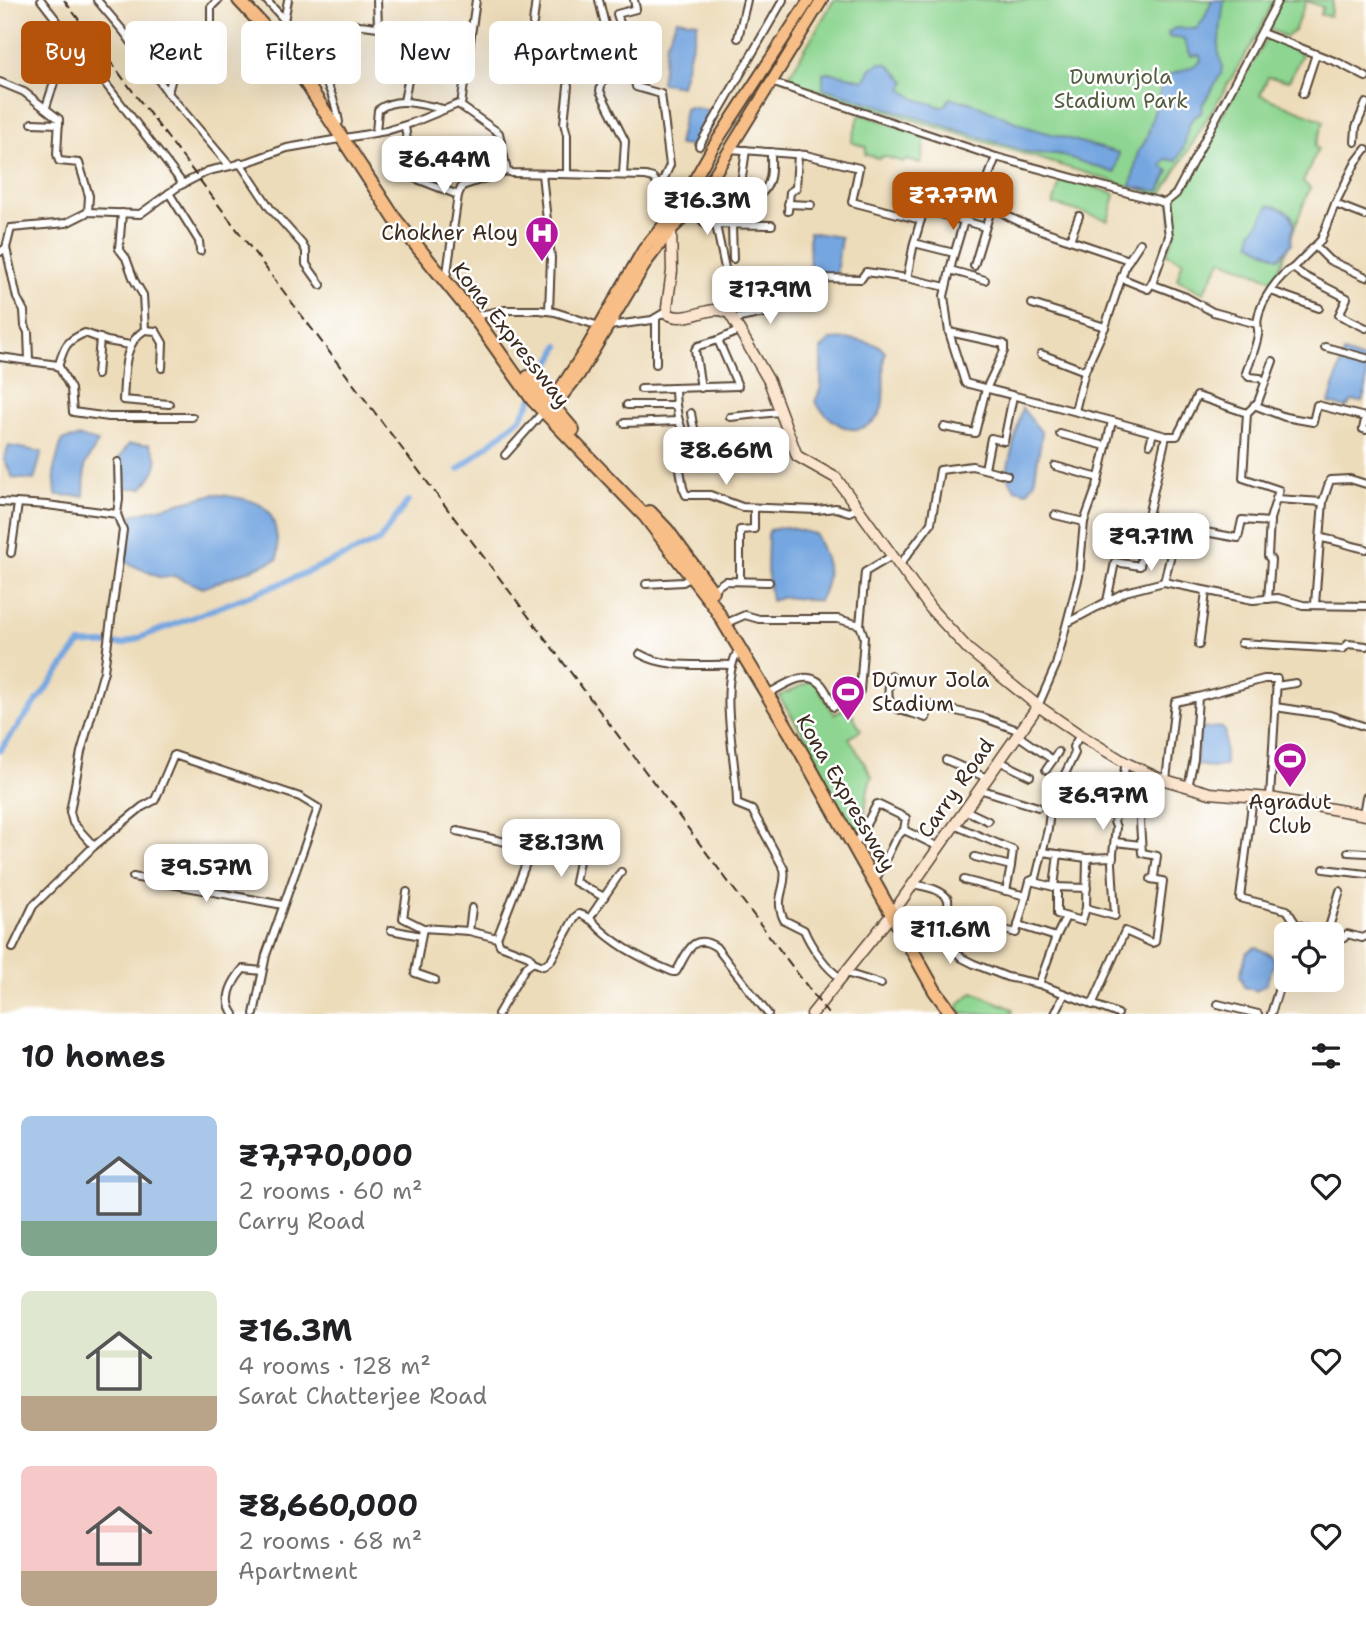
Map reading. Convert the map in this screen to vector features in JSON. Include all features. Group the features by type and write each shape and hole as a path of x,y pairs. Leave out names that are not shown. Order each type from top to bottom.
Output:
{"highway":[{"name":"Kona Expressway","path":"239,0 282,46 392,204 480,316 536,396 645,516 714,606 893,911 935,990 952,1014"},
{"name":"Kona Expressway","path":"250,0 289,43 339,121 346,138 395,219 526,382"},
{"name":"Kona Expressway","path":"547,410 667,530 712,590 773,691 877,877 893,911 961,1014"}],"main road":[{"path":"604,326 643,250 676,209 809,0"},
{"path":"547,410 648,260 671,230 693,209 822,0"},
{"path":"671,230 672,271 667,311 671,316 680,317 724,310 734,319 769,382 797,456 831,473 931,609 969,650 1080,736 1150,774 1210,793 1270,798 1364,814"},
{"name":"Carry Road","path":"812,1014 913,884 1038,706"}],"street":[{"path":"41,0 57,21"},
{"path":"97,0 168,93 229,165"},
{"path":"168,93 179,50 188,48 199,51 211,47 211,7 218,0"},
{"path":"265,0 284,21"},
{"path":"284,21 288,0"},
{"path":"377,0 378,21"},
{"path":"461,104 476,0"},
{"path":"533,21 536,0"},
{"path":"599,0 613,58 609,77 603,75 600,91 625,141 623,175"},
{"path":"634,0 636,9 617,14 631,57 636,87 661,94 670,165 660,187"},
{"path":"738,38 747,0"},
{"path":"699,146 783,0"},
{"path":"1165,204 1176,194 1278,0"},
{"path":"1262,33 1366,77"},
{"path":"1303,94 1316,54"},
{"path":"0,82 24,92 59,119 59,161 79,163 89,196 88,212"},
{"path":"771,82 996,157 1165,204"},
{"path":"46,107 54,84"},
{"path":"105,84 183,184"},
{"path":"326,84 337,106 339,121"},
{"path":"404,101 407,84"},
{"path":"567,174 567,135 564,123 568,86"},
{"path":"376,132 378,110 384,106 404,101 445,110"},
{"path":"1355,142 1356,127 1366,103"},
{"path":"29,360 24,311 16,298 3,250 12,228 66,223 88,212 140,214 183,184 208,171 247,162 287,148 405,125 461,104"},
{"path":"461,104 499,133 507,171"},
{"path":"32,123 59,124"},
{"path":"405,125 412,177 458,195"},
{"path":"730,149 798,154 859,168 852,202 921,219"},
{"path":"1265,382 1260,378 1249,377 1246,373 1259,332 1257,324 1260,312 1286,271 1316,247 1356,162 1366,149"},
{"path":"746,150 741,184 745,191 762,192 768,187 771,178 771,152"},
{"path":"798,154 796,188 790,192 788,207 811,205"},
{"path":"996,157 982,194 992,206 1025,224 1129,260"},
{"path":"1347,160 1356,162"},
{"path":"240,163 270,208 302,244 306,251 306,264 321,285"},
{"path":"447,273 458,195 462,186 507,171 653,178 684,219"},
{"path":"542,174 551,258 549,311"},
{"path":"169,194 199,241 200,251"},
{"path":"1121,278 1148,289 1153,281 1169,236 1165,204"},
{"path":"1335,204 1366,216"},
{"path":"974,266 992,206"},
{"path":"693,209 704,223 732,226 772,225"},
{"path":"907,278 924,209 985,227"},
{"path":"122,214 119,249 143,295 145,330"},
{"path":"1070,240 1079,215"},
{"path":"964,221 944,296 949,332 963,381 1166,436 1177,436 1197,396 1247,413"},
{"path":"716,225 725,268"},
{"path":"732,226 733,260"},
{"path":"914,243 954,253"},
{"path":"1075,411 1085,371 1105,327 1121,278 1140,243"},
{"path":"1316,247 1329,260 1366,277"},
{"path":"1293,268 1347,298 1339,315 1366,328"},
{"path":"950,271 985,279"},
{"path":"734,319 776,310 777,304 818,296 820,278 861,279 866,272 946,287"},
{"path":"1153,281 1154,285 1186,297 1213,312 1257,324"},
{"path":"1271,291 1319,308"},
{"path":"1032,304 1105,327"},
{"path":"480,316 505,310 549,311 604,326 656,318 667,311"},
{"path":"656,318 656,365"},
{"path":"162,368 162,339 156,331 145,330 136,335 130,345 123,400 169,404"},
{"path":"701,388 695,349 741,330"},
{"path":"944,426 975,433 986,389 1004,351 1004,344 949,332"},
{"path":"130,345 85,333 72,338 64,348 58,366 71,389 73,412 109,417 192,417"},
{"path":"97,375 100,338"},
{"path":"641,389 738,386 718,341"},
{"path":"1325,347 1366,358"},
{"path":"1041,354 1085,371"},
{"path":"0,357 58,366"},
{"path":"1268,599 1270,522 1279,490 1243,478 1247,413 1258,402 1273,361"},
{"path":"675,390 679,421 688,450 688,458 680,469 686,495 710,495 742,507 754,508 836,508 849,512 858,508"},
{"path":"985,469 991,438 1004,441 1013,396"},
{"path":"627,405 676,405"},
{"path":"1254,405 1285,417 1312,422 1317,405 1366,417 1363,429 1366,430"},
{"path":"505,455 547,410"},
{"path":"730,416 780,412"},
{"path":"691,413 700,438 789,438"},
{"path":"624,423 679,421"},
{"name":"Carry Road","path":"1038,706 1056,665 1079,576 1084,522 1099,478 1112,421"},
{"path":"1150,444 1153,433"},
{"path":"1060,434 1106,446"},
{"path":"1107,601 1115,562 1140,566 1166,436"},
{"path":"94,846 73,823 70,812 81,752 98,699 106,656 123,530 117,514 118,462"},
{"path":"899,566 931,523 940,470 972,466 1007,475"},
{"path":"1055,466 1099,478"},
{"path":"1315,604 1323,502 1330,480 1365,480"},
{"path":"1276,499 1323,502"},
{"path":"0,502 117,514"},
{"path":"12,553 19,504"},
{"path":"740,581 740,530 754,530 754,508"},
{"path":"1055,515 1084,522"},
{"path":"1148,516 1178,527 1238,538 1242,520 1270,522"},
{"path":"1164,582 1178,527"},
{"path":"1321,538 1340,540 1347,545 1366,549"},
{"path":"860,691 864,637 860,625 865,572 892,556"},
{"path":"646,584 683,582 691,577"},
{"path":"712,590 725,581 769,582"},
{"path":"1066,623 1125,592 1164,582 1253,600 1278,598 1303,605 1366,606"},
{"path":"1199,645 1206,592"},
{"path":"732,621 745,615 759,619 838,619 860,625"},
{"path":"1241,643 1343,649 1349,644 1366,646"},
{"path":"739,648 732,665 729,716 737,804 752,810 784,869 779,902 784,920 804,930 809,943 834,974 881,984"},
{"path":"640,654 651,660 676,663 732,665"},
{"path":"891,676 886,694 894,708 926,718 930,705 982,717 1019,733 1053,760"},
{"path":"773,691 795,679 817,681 821,683 834,707"},
{"path":"1166,780 1175,702 1264,679 1277,679 1270,798"},
{"path":"1276,685 1296,683"},
{"path":"1188,787 1194,759 1198,696"},
{"path":"1275,707 1330,715 1366,727"},
{"path":"949,922 957,917 1016,933 1030,881 1036,878 1051,818 1051,803 1075,753 1073,747 1080,736"},
{"path":"1046,770 1058,752"},
{"path":"13,948 33,906 94,846 142,807 155,800 174,755 300,797 318,808 262,971 254,1014"},
{"path":"946,760 987,778"},
{"path":"999,761 1030,776"},
{"path":"1086,908 1115,916 1116,900 1112,889 1116,827 1114,822 1126,763"},
{"path":"1092,1005 1125,931 1155,942 1163,881 1151,878 1154,877 1157,856 1142,853 1140,822 1150,774"},
{"path":"979,789 1038,807"},
{"path":"1253,797 1240,898 1287,910 1295,922"},
{"path":"1364,814 1366,797"},
{"path":"857,841 877,804 906,818 904,830 896,838 877,877"},
{"path":"965,810 988,821"},
{"path":"954,825 1013,850 1006,891"},
{"path":"904,830 939,847"},
{"path":"457,831 532,848 579,855 575,882 604,897"},
{"path":"1115,842 1141,845"},
{"path":"532,848 497,938 500,945 529,956 533,962 543,966 551,960 579,914 628,951 673,972 676,972 693,944 698,941 710,943 716,947 768,1014"},
{"path":"1042,852 1087,858 1113,857"},
{"path":"1348,852 1366,853"},
{"path":"1058,854 1055,887 1057,914 1082,921 1086,908 1087,858"},
{"path":"975,856 1012,866"},
{"path":"1324,869 1366,874"},
{"path":"589,919 621,872"},
{"path":"133,877 283,905"},
{"path":"964,880 1026,896"},
{"path":"1030,881 1055,887 1087,888"},
{"path":"913,884 944,894 948,899 950,945 962,958 1007,977 1039,984 1118,1014"},
{"path":"1332,922 1340,891"},
{"path":"407,892 403,918 422,932"},
{"path":"469,931 472,908"},
{"path":"1039,984 1066,917"},
{"path":"1018,925 1056,937"},
{"path":"391,930 469,931 497,938"},
{"path":"422,932 415,973 435,981"},
{"path":"1344,938 1347,934 1362,938 1366,936"},
{"path":"498,1014 526,968 533,962"},
{"path":"234,1014 229,1008 228,999 234,979 243,969 262,971"},
{"path":"1277,992 1271,1012 1280,1014"},
{"path":"1055,1014 1064,995"},
{"path":"1218,1004 1258,1014"}],"green space":[{"name":"Dumurjola Stadium Park","path":"834,0 1274,0 1259,32 1161,196 786,81"},
{"path":"1280,0 1333,0 1330,16 1320,15 1323,7 1306,1 1294,31 1286,37 1267,28"},
{"path":"1268,36 1302,54 1289,81 1268,77 1260,95 1324,121 1315,146 1318,149 1303,182 1310,188 1274,281 1222,259 1203,293 1177,279 1183,261 1166,254 1173,237 1170,205"},
{"path":"860,114 922,134 925,139 921,163 906,160 903,162 883,156 880,159 865,154 866,147 851,142"},
{"path":"1061,179 1113,193 1115,195 1108,220 1053,204"},
{"path":"814,680 834,714 848,707 861,730 849,738 872,776 863,824 857,840 809,743 779,696"},
{"path":"973,992 1013,1009 1012,1014 961,1014 958,1005"}],"water":[{"path":"1212,0 1224,0 1218,49 1221,74 1203,104 1201,113 1190,123 1184,146 1176,161 1166,159 1162,166 1169,171 1160,191 1131,187 1138,152 1146,140 1164,78 1201,61 1200,55 1191,56 1183,39 1169,37 1168,33 1175,28 1196,29 1204,19"},
{"path":"677,19 698,22 681,86 662,83 666,44"},
{"path":"880,63 888,64 906,81 902,89 916,99 942,107 947,104 949,98 969,102 1030,128 1119,153 1115,173 1058,154 1031,153 823,88 823,73 865,80 871,68"},
{"path":"689,107 708,110 696,146 678,145 685,109"},
{"path":"1269,205 1286,211 1294,221 1292,243 1279,258 1251,243 1252,231"},
{"path":"809,232 841,237 836,275 810,278"},
{"path":"851,339 878,345 885,352 881,409 870,424 854,429 839,425 815,402 821,387 821,349 830,340"},
{"path":"1344,353 1366,361 1366,390 1362,402 1352,401 1346,408 1329,403"},
{"path":"1022,408 1042,433 1034,483 1027,492 1015,489 1006,475"},
{"path":"80,437 98,442 85,465 84,496 56,495 54,469 62,440"},
{"path":"129,444 149,444 156,457 156,467 143,488 121,488 119,458"},
{"path":"9,446 42,452 34,480 13,478 4,459"},
{"path":"214,494 246,499 265,508 275,527 278,559 203,588 174,576 161,578 125,562 132,515"},
{"path":"786,527 815,534 827,567 824,591 819,601 784,597 771,601 767,569 768,534 770,530"},
{"path":"1221,727 1225,731 1225,765 1212,768 1196,764 1200,729"},
{"path":"1256,947 1274,960 1266,984 1256,991 1244,987 1240,975 1247,952"}],"waterway":[{"path":"537,388 559,346"},
{"path":"459,469 521,418 532,398"},
{"path":"0,750 80,644 123,644 282,583 379,541 408,501"}],"railway":[{"path":"64,0 828,1014"}],"place":[{"name":"Chokher Aloy","path":"542,263"},
{"name":"Dumur Jola Stadium","path":"848,722"},
{"name":"Agradut Club","path":"1290,789"}]}
